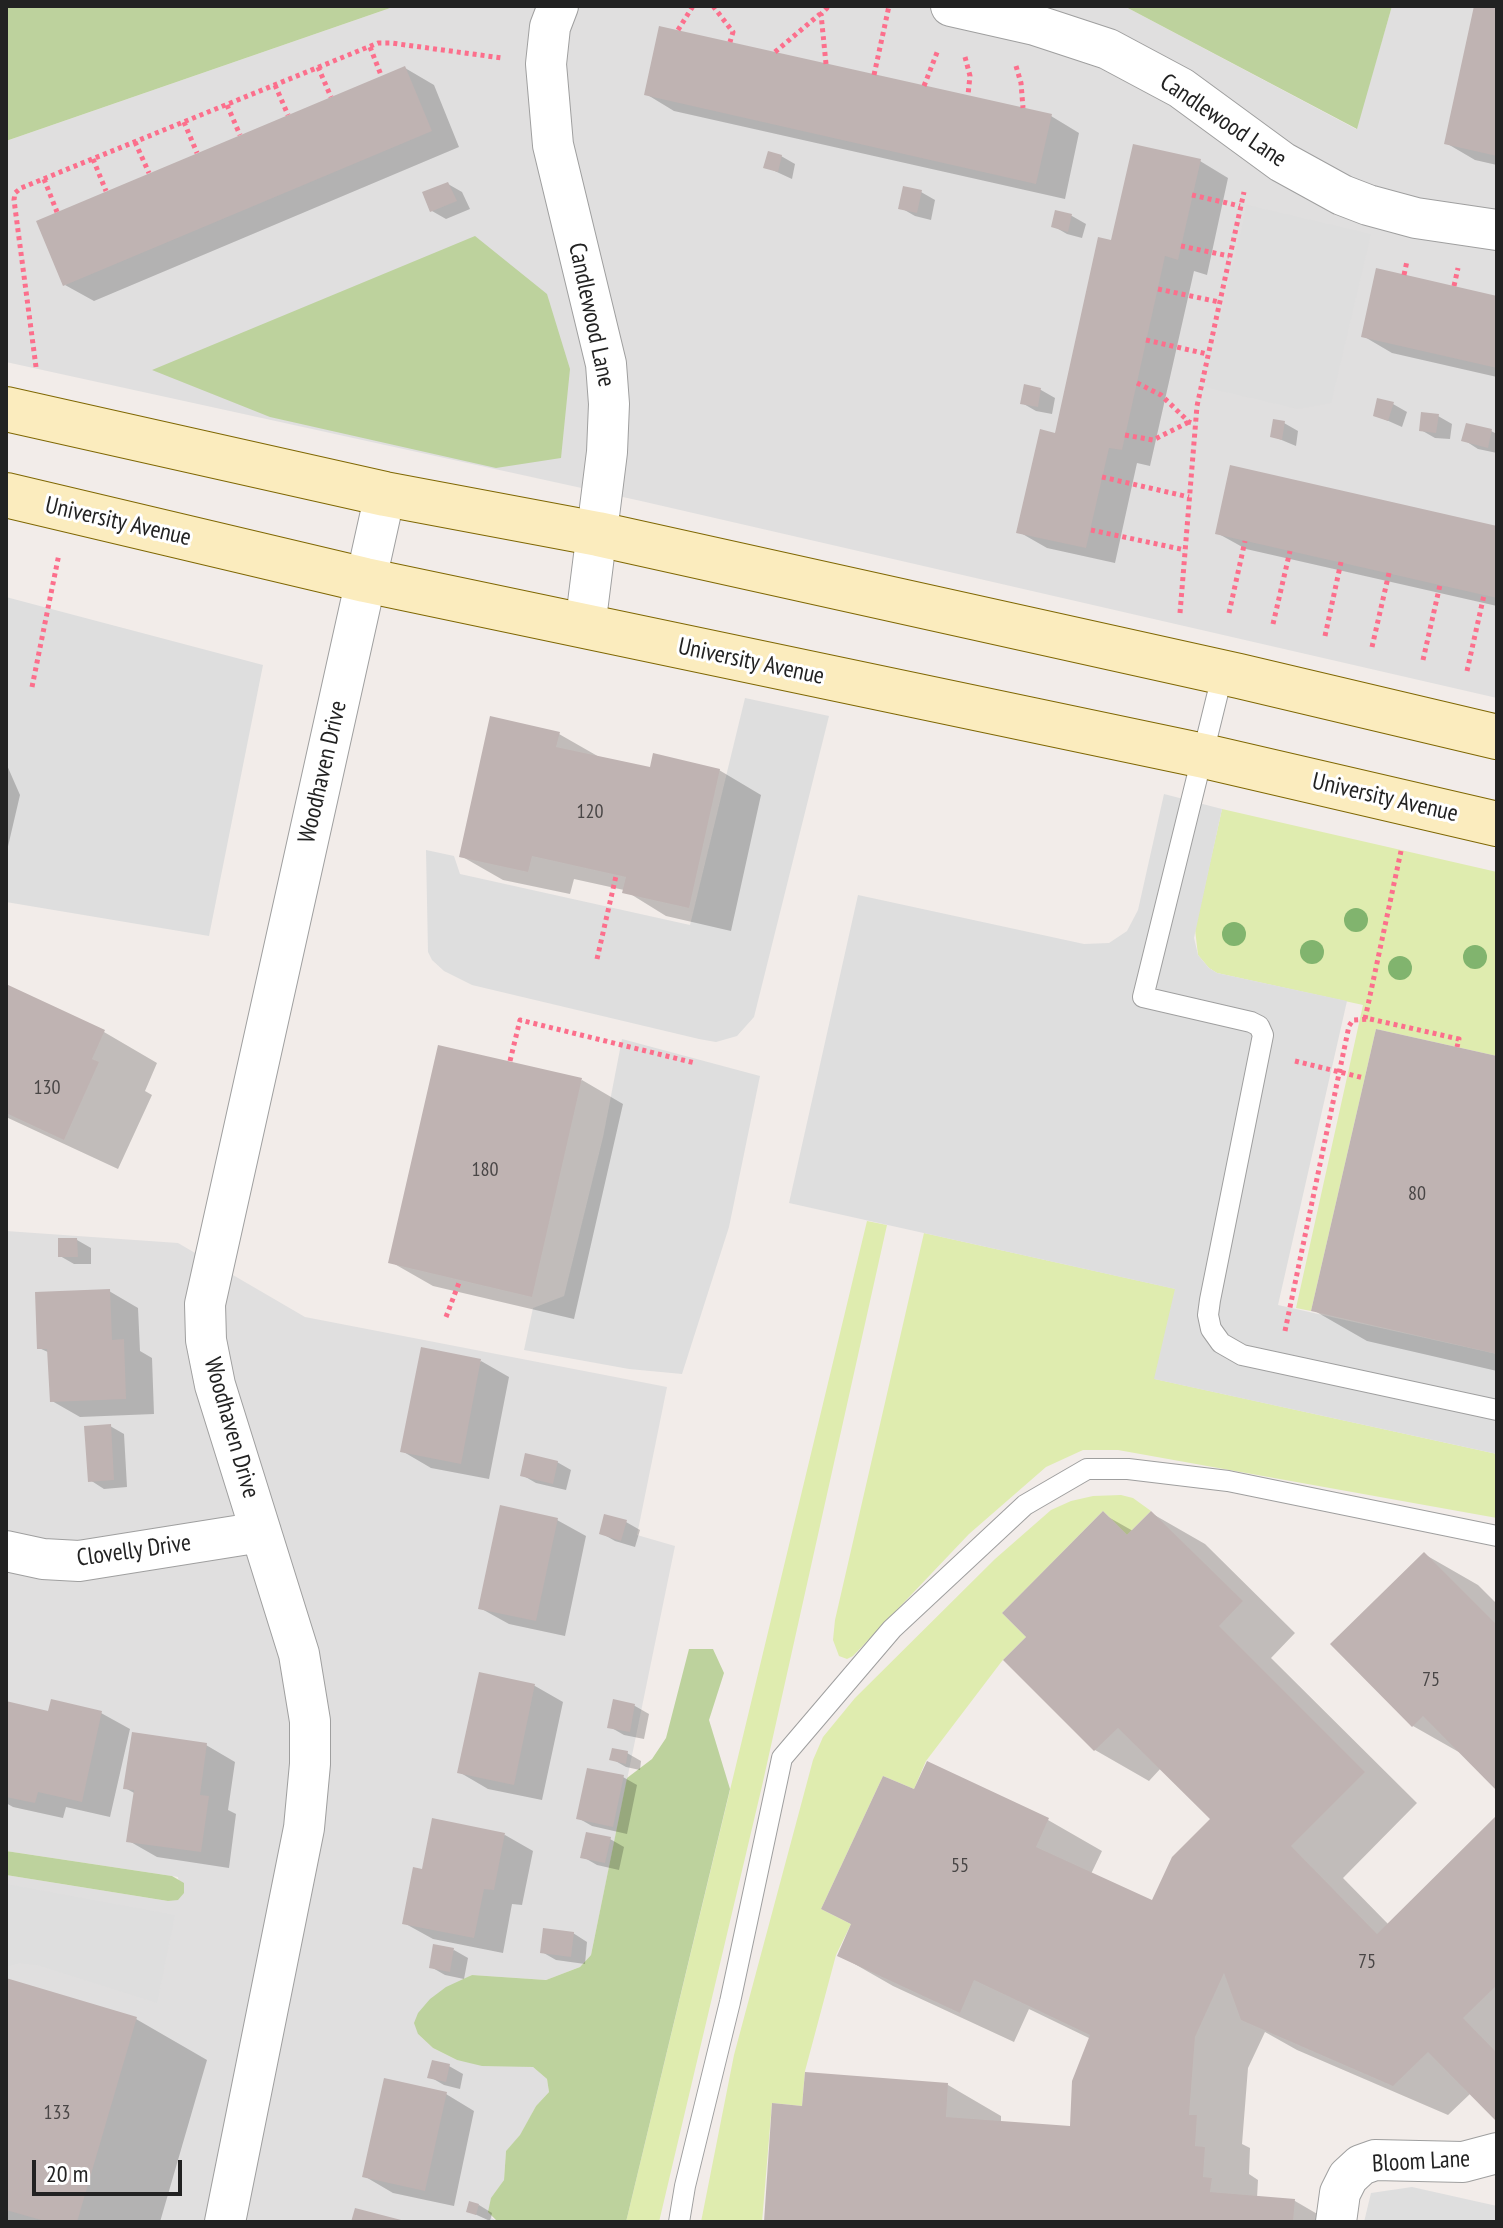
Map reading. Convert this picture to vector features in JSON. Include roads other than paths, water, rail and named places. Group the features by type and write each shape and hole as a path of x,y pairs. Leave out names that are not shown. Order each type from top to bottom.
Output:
{"main road":[{"path":"24,413 385,494 598,534 1223,672 1497,737"},
{"name":"University Avenue","path":"6,495 365,580 1204,756 1497,824"}],"street":[{"name":"Candlewood Lane","path":"558,6 550,27 546,64 553,145 606,364 609,404 607,452 585,627"},
{"name":"Candlewood Lane","path":"951,6 1035,25 1108,49 1181,88 1312,180 1368,205 1416,218 1497,230"},
{"name":"Woodhaven Drive","path":"225,2222 304,1828 310,1764 310,1721 299,1654 209,1360 205,1304 385,494"},
{"name":"Clovelly Drive","path":"6,1551 43,1559 79,1561 261,1532"},
{"name":"Bloom Lane","path":"1336,2222 1340,2193 1348,2177 1361,2165 1375,2160 1463,2162 1497,2153"}],"lane":[{"path":"1223,672 1143,997 1251,1022 1259,1026 1263,1035 1208,1315 1211,1329 1221,1343 1242,1355 1497,1410"},
{"path":"679,2222 782,1758 892,1629 1025,1505 1087,1469 1128,1469 1228,1481 1497,1536"}]}
